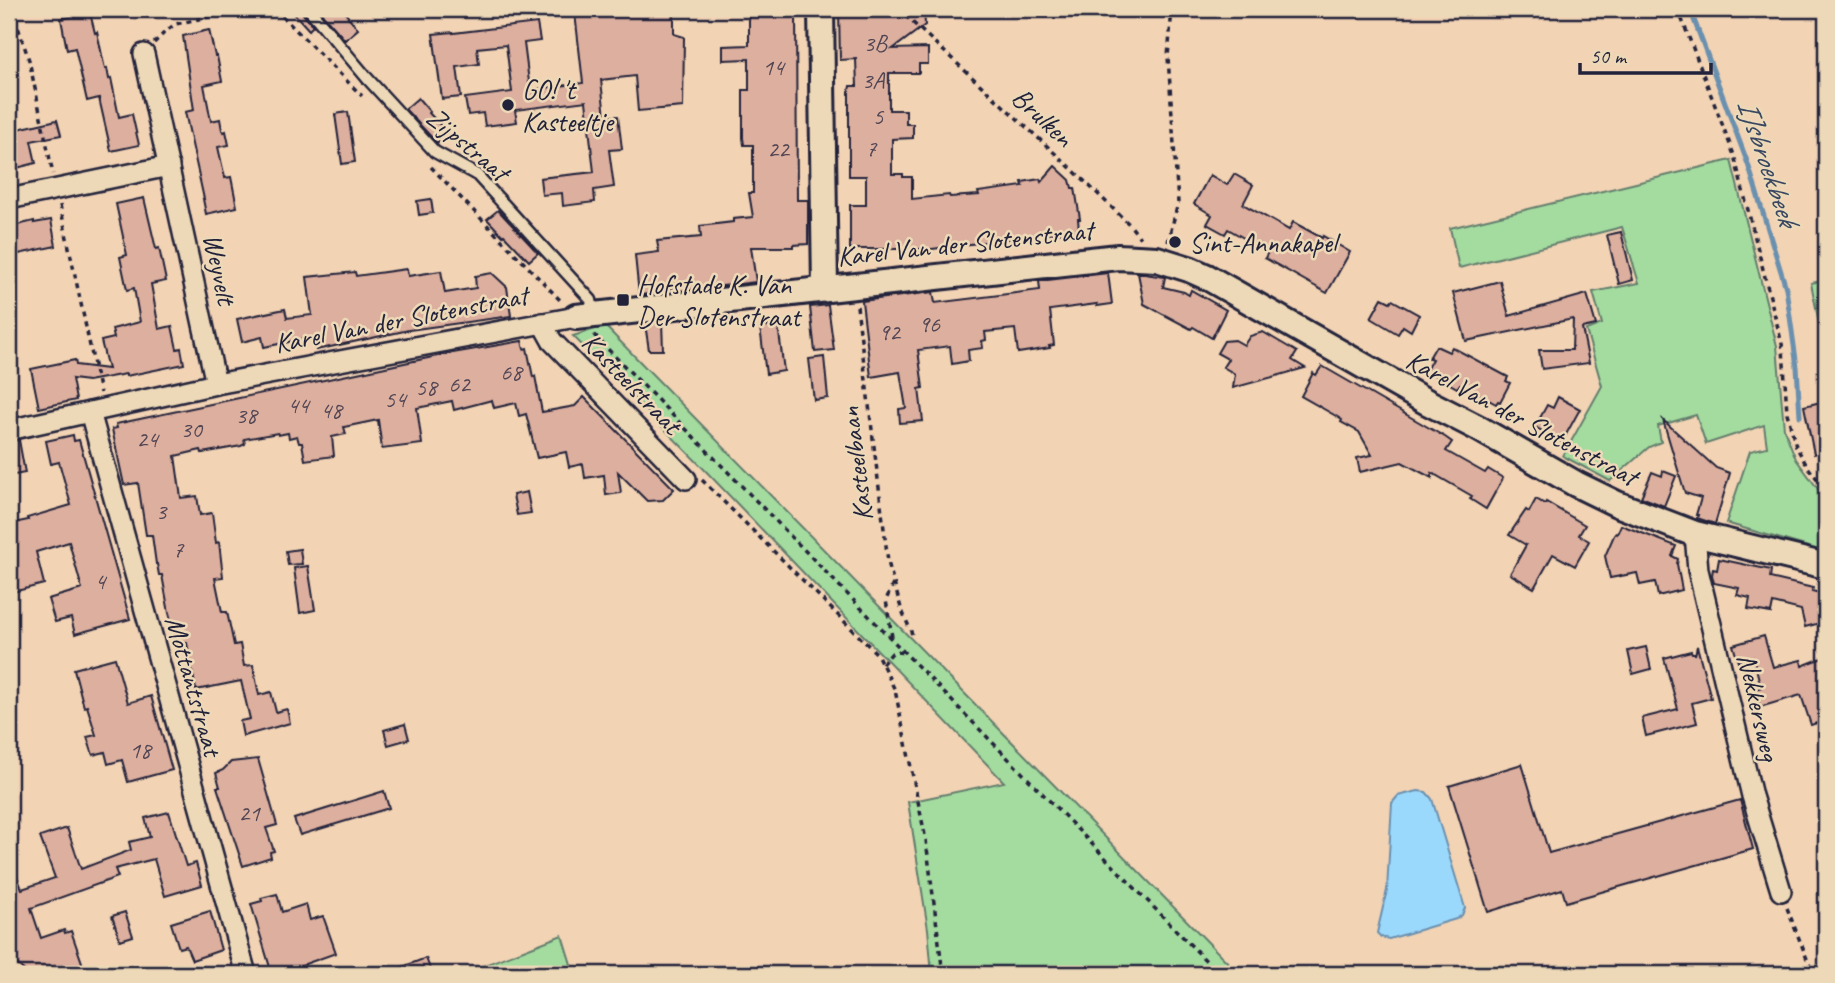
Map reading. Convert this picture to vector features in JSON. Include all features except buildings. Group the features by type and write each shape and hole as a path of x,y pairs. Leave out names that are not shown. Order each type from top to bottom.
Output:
{"street":[{"path":"821,9 825,289"},
{"name":"Weyvelt","path":"144,54 216,384"},
{"path":"9,199 169,166"},
{"name":"Karel Van der Slotenstraat","path":"9,430 216,384 585,316 1118,257 1161,260 1207,277 1427,402 1616,504 1695,534 1826,566"},
{"name":"Kasteelstraat","path":"542,323 552,341 686,479"},
{"name":"Mottantstraat","path":"97,410 246,974"},
{"name":"Nekkersweg","path":"1695,534 1698,570 1752,796 1780,891"}],"lane":[{"name":"Zijpstraat","path":"309,9 435,152 477,175 591,300 585,316"}],"path":[{"path":"12,9 29,60 97,410"},
{"path":"144,54 175,24 248,9"},
{"name":"Brulken","path":"898,9 1073,170 1161,260"},
{"path":"1161,260 1178,202 1168,57 1172,9"},
{"path":"1678,9 1734,156 1783,348 1787,413 1796,446 1807,466 1826,490"},
{"name":"Kasteelbaan","path":"855,287 888,562 901,608 912,634"},
{"path":"585,316 906,654 1219,974"},
{"path":"686,479 701,479 877,654 895,690 926,840 943,974"},
{"path":"892,639 886,600 894,582"},
{"path":"882,664 892,653 906,654"},
{"path":"1780,891 1813,974"}],"green space":[{"path":"1731,160 1777,346 1784,429 1796,459 1826,500 1826,552 1726,523 1750,451 1767,447 1764,425 1706,444 1696,415 1658,426 1661,442 1649,447 1610,481 1563,456 1602,386 1586,330 1602,324 1593,292 1639,283 1622,227 1459,268 1450,228"},
{"path":"1826,280 1826,358 1811,283"},
{"path":"605,326 1239,974 932,974 928,929 908,802 1004,782 573,336"},
{"path":"562,935 574,974 462,974"}],"water":[{"path":"1418,791 1426,792 1432,799 1465,908 1462,915 1456,919 1389,939 1377,933 1387,890 1392,803 1398,796"}],"waterway":[{"name":"IJsbroekbeek","path":"1690,9 1748,164 1786,288 1797,367 1800,416"}],"place":[{"name":"GO! 't Kasteeltje","path":"508,105"},
{"name":"Sint-Annakapel","path":"1175,242"},
{"name":"Hofstade K. Van Der Slotenstraat","path":"623,300"}]}
